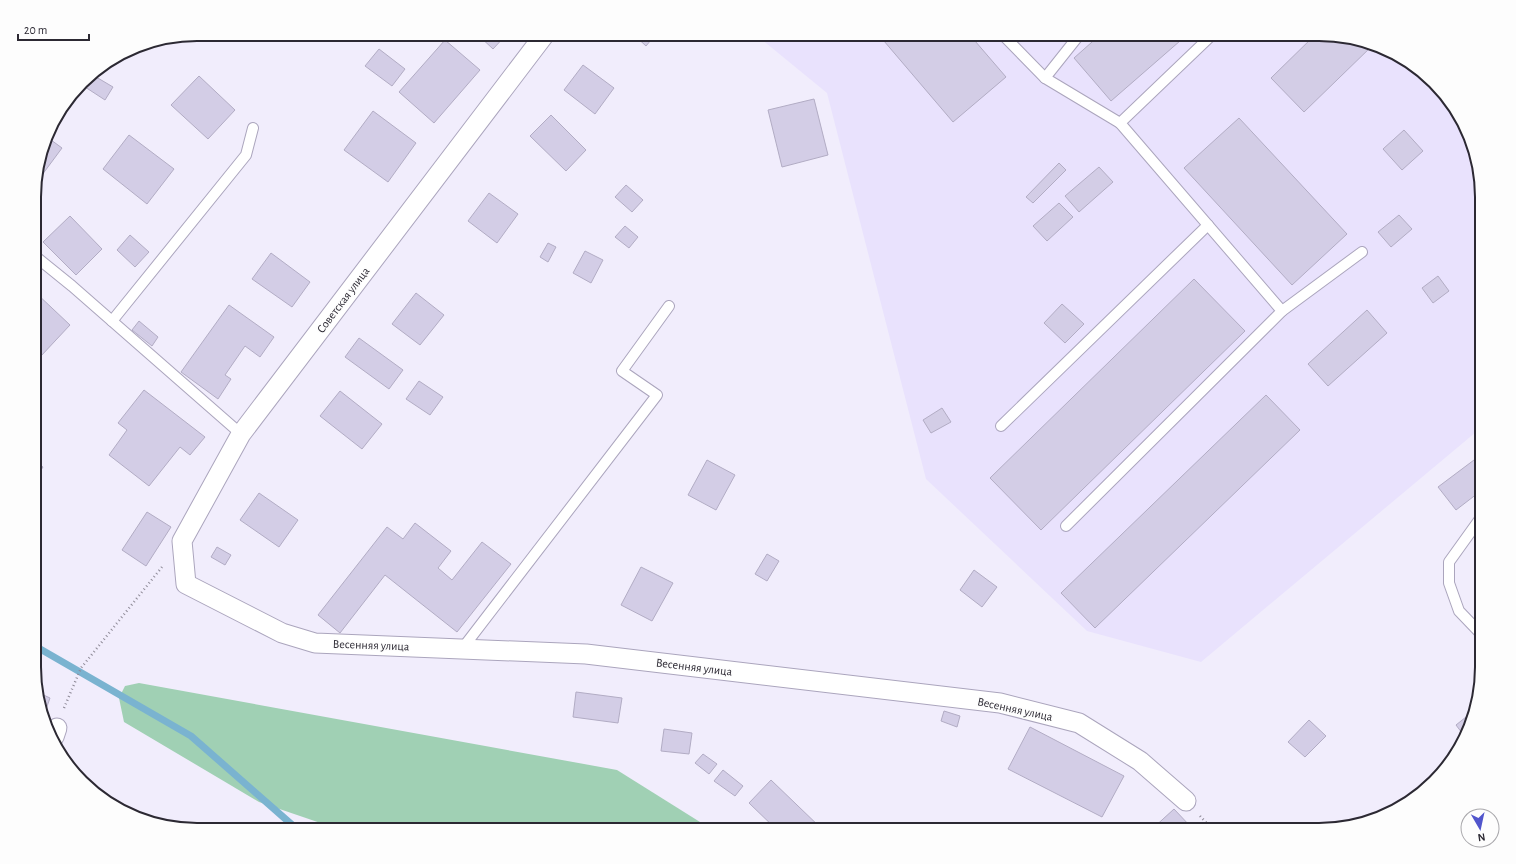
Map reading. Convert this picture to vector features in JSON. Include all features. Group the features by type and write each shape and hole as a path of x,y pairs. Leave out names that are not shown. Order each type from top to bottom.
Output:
{"street":[{"name":"Советская улица","path":"182,541 241,434 540,41"},
{"name":"Весенняя улица","path":"182,541 186,584 282,633 315,643 586,654 1000,703 1078,723 1140,761 1186,801"}],"lane":[{"path":"1009,41 1045,78 1120,123 1282,311"},
{"path":"1045,78 1074,41"},
{"path":"1120,123 1206,41"},
{"path":"112,321 246,155 252,128"},
{"path":"1001,426 1208,225"},
{"path":"1066,526 1282,311 1362,252"},
{"path":"41,261 241,434"},
{"path":"462,649 657,395 622,371 670,306"},
{"path":"1475,526 1449,562 1449,583 1460,611 1475,627"}],"path":[{"path":"56,733 81,668 182,541"}],"shaded area":[{"path":"764,41 1329,41 1359,46 1388,57 1414,73 1443,102 1459,128 1470,157 1475,187 1475,433 1201,662 1087,631 926,479 827,93"}],"green space":[{"path":"139,683 617,770 702,823 320,823 259,802 124,722 119,698 125,686"}],"building":[{"path":"444,41 446,41 480,70 434,123 399,92"},
{"path":"484,41 500,41 493,49"},
{"path":"641,41 650,41 646,46"},
{"path":"884,41 975,41 1006,77 953,122"},
{"path":"1093,41 1180,41 1111,101 1074,58"},
{"path":"1309,41 1339,42 1369,49 1304,112 1271,78"},
{"path":"379,49 405,69 392,86 365,66"},
{"path":"583,65 614,88 595,114 564,90"},
{"path":"199,76 235,110 208,139 171,105"},
{"path":"97,77 113,87 105,100 86,88"},
{"path":"814,99 828,155 782,167 768,110"},
{"path":"373,111 416,143 388,182 344,150"},
{"path":"551,115 586,150 566,171 530,136"},
{"path":"1239,118 1347,234 1292,285 1184,168"},
{"path":"1404,130 1423,151 1402,170 1383,149"},
{"path":"129,135 174,169 147,204 103,169"},
{"path":"52,141 62,148 43,174 46,157"},
{"path":"1059,163 1066,170 1033,203 1026,197"},
{"path":"1099,167 1113,182 1079,212 1065,196"},
{"path":"626,185 643,200 632,212 615,197"},
{"path":"489,193 518,214 497,243 468,221"},
{"path":"1059,203 1073,217 1047,241 1033,226"},
{"path":"1399,215 1412,229 1391,247 1378,232"},
{"path":"70,216 102,249 76,275 43,242"},
{"path":"625,226 638,237 629,248 615,237"},
{"path":"130,235 149,252 135,267 117,250"},
{"path":"548,243 556,247 548,262 540,257"},
{"path":"585,251 603,260 591,283 573,273"},
{"path":"271,253 310,282 292,307 252,279"},
{"path":"1438,276 1449,291 1433,303 1422,288"},
{"path":"1194,279 1245,331 1041,530 990,478"},
{"path":"416,293 444,315 420,345 392,324"},
{"path":"41,298 70,325 41,356"},
{"path":"1062,304 1084,324 1065,343 1044,323"},
{"path":"229,305 274,337 260,357 245,346 225,375 231,379 218,399 181,372"},
{"path":"1367,310 1387,333 1328,386 1308,364"},
{"path":"139,321 158,337 152,346 132,330"},
{"path":"359,338 403,370 389,389 345,357"},
{"path":"419,381 443,397 430,415 406,399"},
{"path":"144,390 205,437 190,455 180,447 149,486 109,455 127,430 118,423"},
{"path":"340,391 382,424 362,449 320,416"},
{"path":"1266,395 1300,430 1095,628 1061,593"},
{"path":"942,408 951,422 931,433 923,420"},
{"path":"1475,459 1475,495 1456,510 1438,487"},
{"path":"707,460 735,475 716,510 688,495"},
{"path":"259,493 298,520 279,547 240,520"},
{"path":"147,512 171,527 146,566 122,550"},
{"path":"415,523 451,551 438,568 452,580 482,542 511,564 457,632 385,575 340,633 318,615 387,527 403,539"},
{"path":"217,547 231,555 225,565 211,557"},
{"path":"767,554 779,561 767,581 755,574"},
{"path":"641,567 673,583 652,621 621,605"},
{"path":"974,570 997,587 982,607 960,590"},
{"path":"576,692 622,698 618,723 573,717"},
{"path":"44,695 50,698 46,708"},
{"path":"944,711 960,716 957,727 941,721"},
{"path":"1467,716 1461,731 1456,725"},
{"path":"1309,720 1326,736 1305,757 1288,742"},
{"path":"1030,727 1124,776 1102,817 1008,769"},
{"path":"664,729 692,733 689,754 661,751"},
{"path":"703,754 717,764 709,774 695,763"},
{"path":"723,770 743,786 735,796 714,781"},
{"path":"771,780 816,823 770,823 749,803"},
{"path":"1174,809 1187,823 1159,823"}],"waterway":[{"path":"41,649 191,736 290,823"}]}
